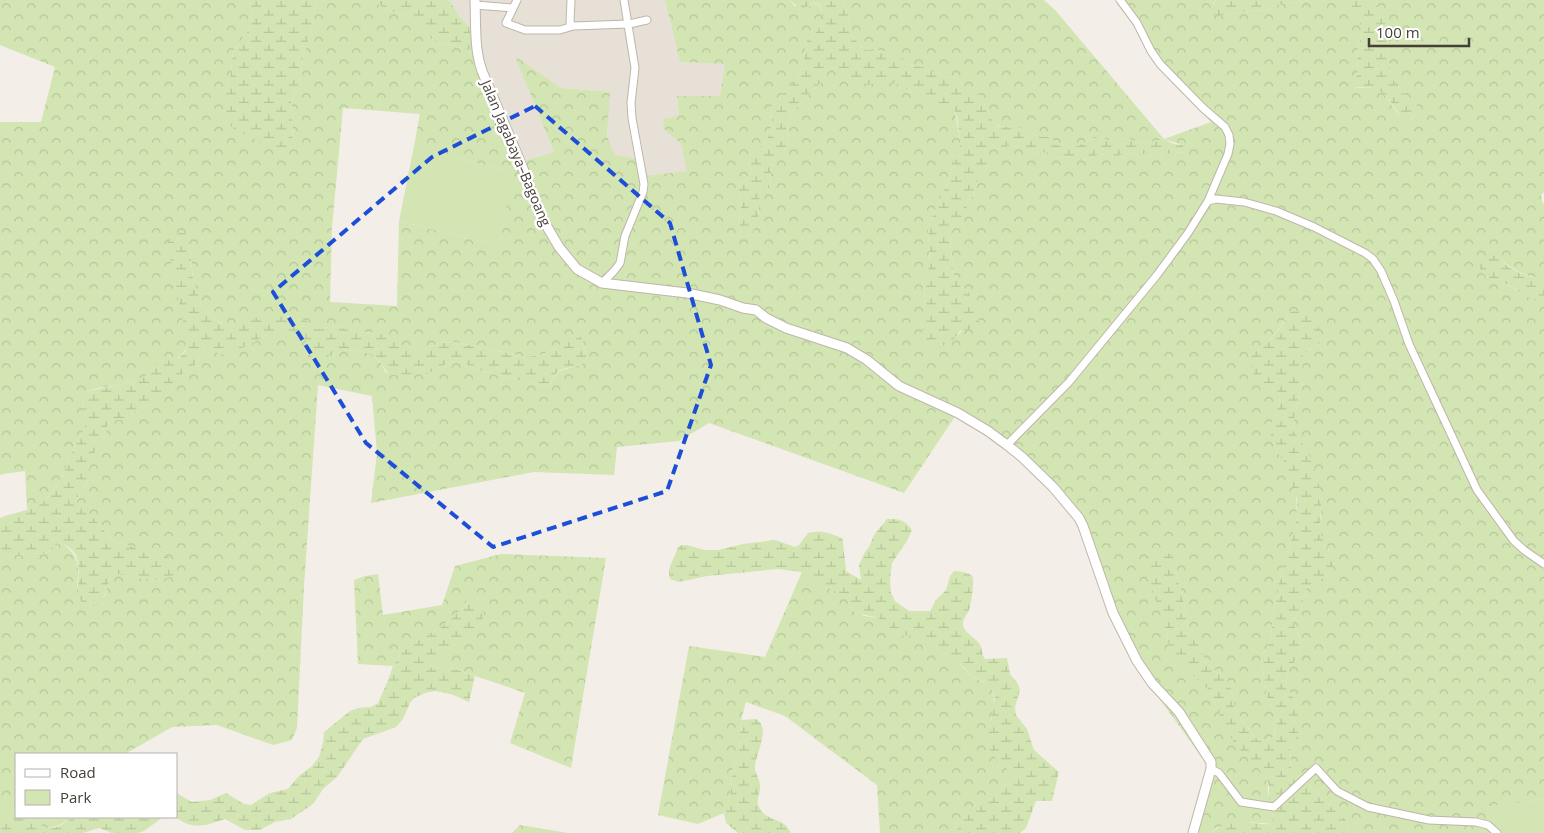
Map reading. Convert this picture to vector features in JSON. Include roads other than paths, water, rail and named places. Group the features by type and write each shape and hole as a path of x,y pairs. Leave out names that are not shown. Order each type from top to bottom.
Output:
{"street":[{"path":"516,0 506,23 524,30 560,30 572,26 629,24 648,20"},
{"path":"571,0 570,23 572,26"},
{"path":"602,283 620,263 625,236 643,192 644,184 632,118 635,68 624,0"},
{"path":"1007,445 1069,382 1157,275 1188,233 1208,201 1228,154 1229,135 1225,127 1203,108 1160,64 1137,23 1120,0"},
{"path":"475,3 512,8"},
{"name":"Jalan Jagabaya–Bagoang","path":"475,3 474,27 478,61 524,171 539,213 558,247 577,269 602,283 687,293 756,310 766,318 786,328 847,348 867,360 899,386 958,413 1007,445 1053,487 1079,518 1113,613 1136,661 1152,683 1180,712 1209,758 1211,769"},
{"path":"1208,201 1244,202 1276,210 1314,227 1373,259 1382,271 1409,344 1477,490 1514,541 1544,564"},
{"path":"1193,833 1211,769 1219,773 1241,802 1274,807 1316,768 1338,791 1368,807 1429,820 1476,822 1488,825 1497,833"}]}
